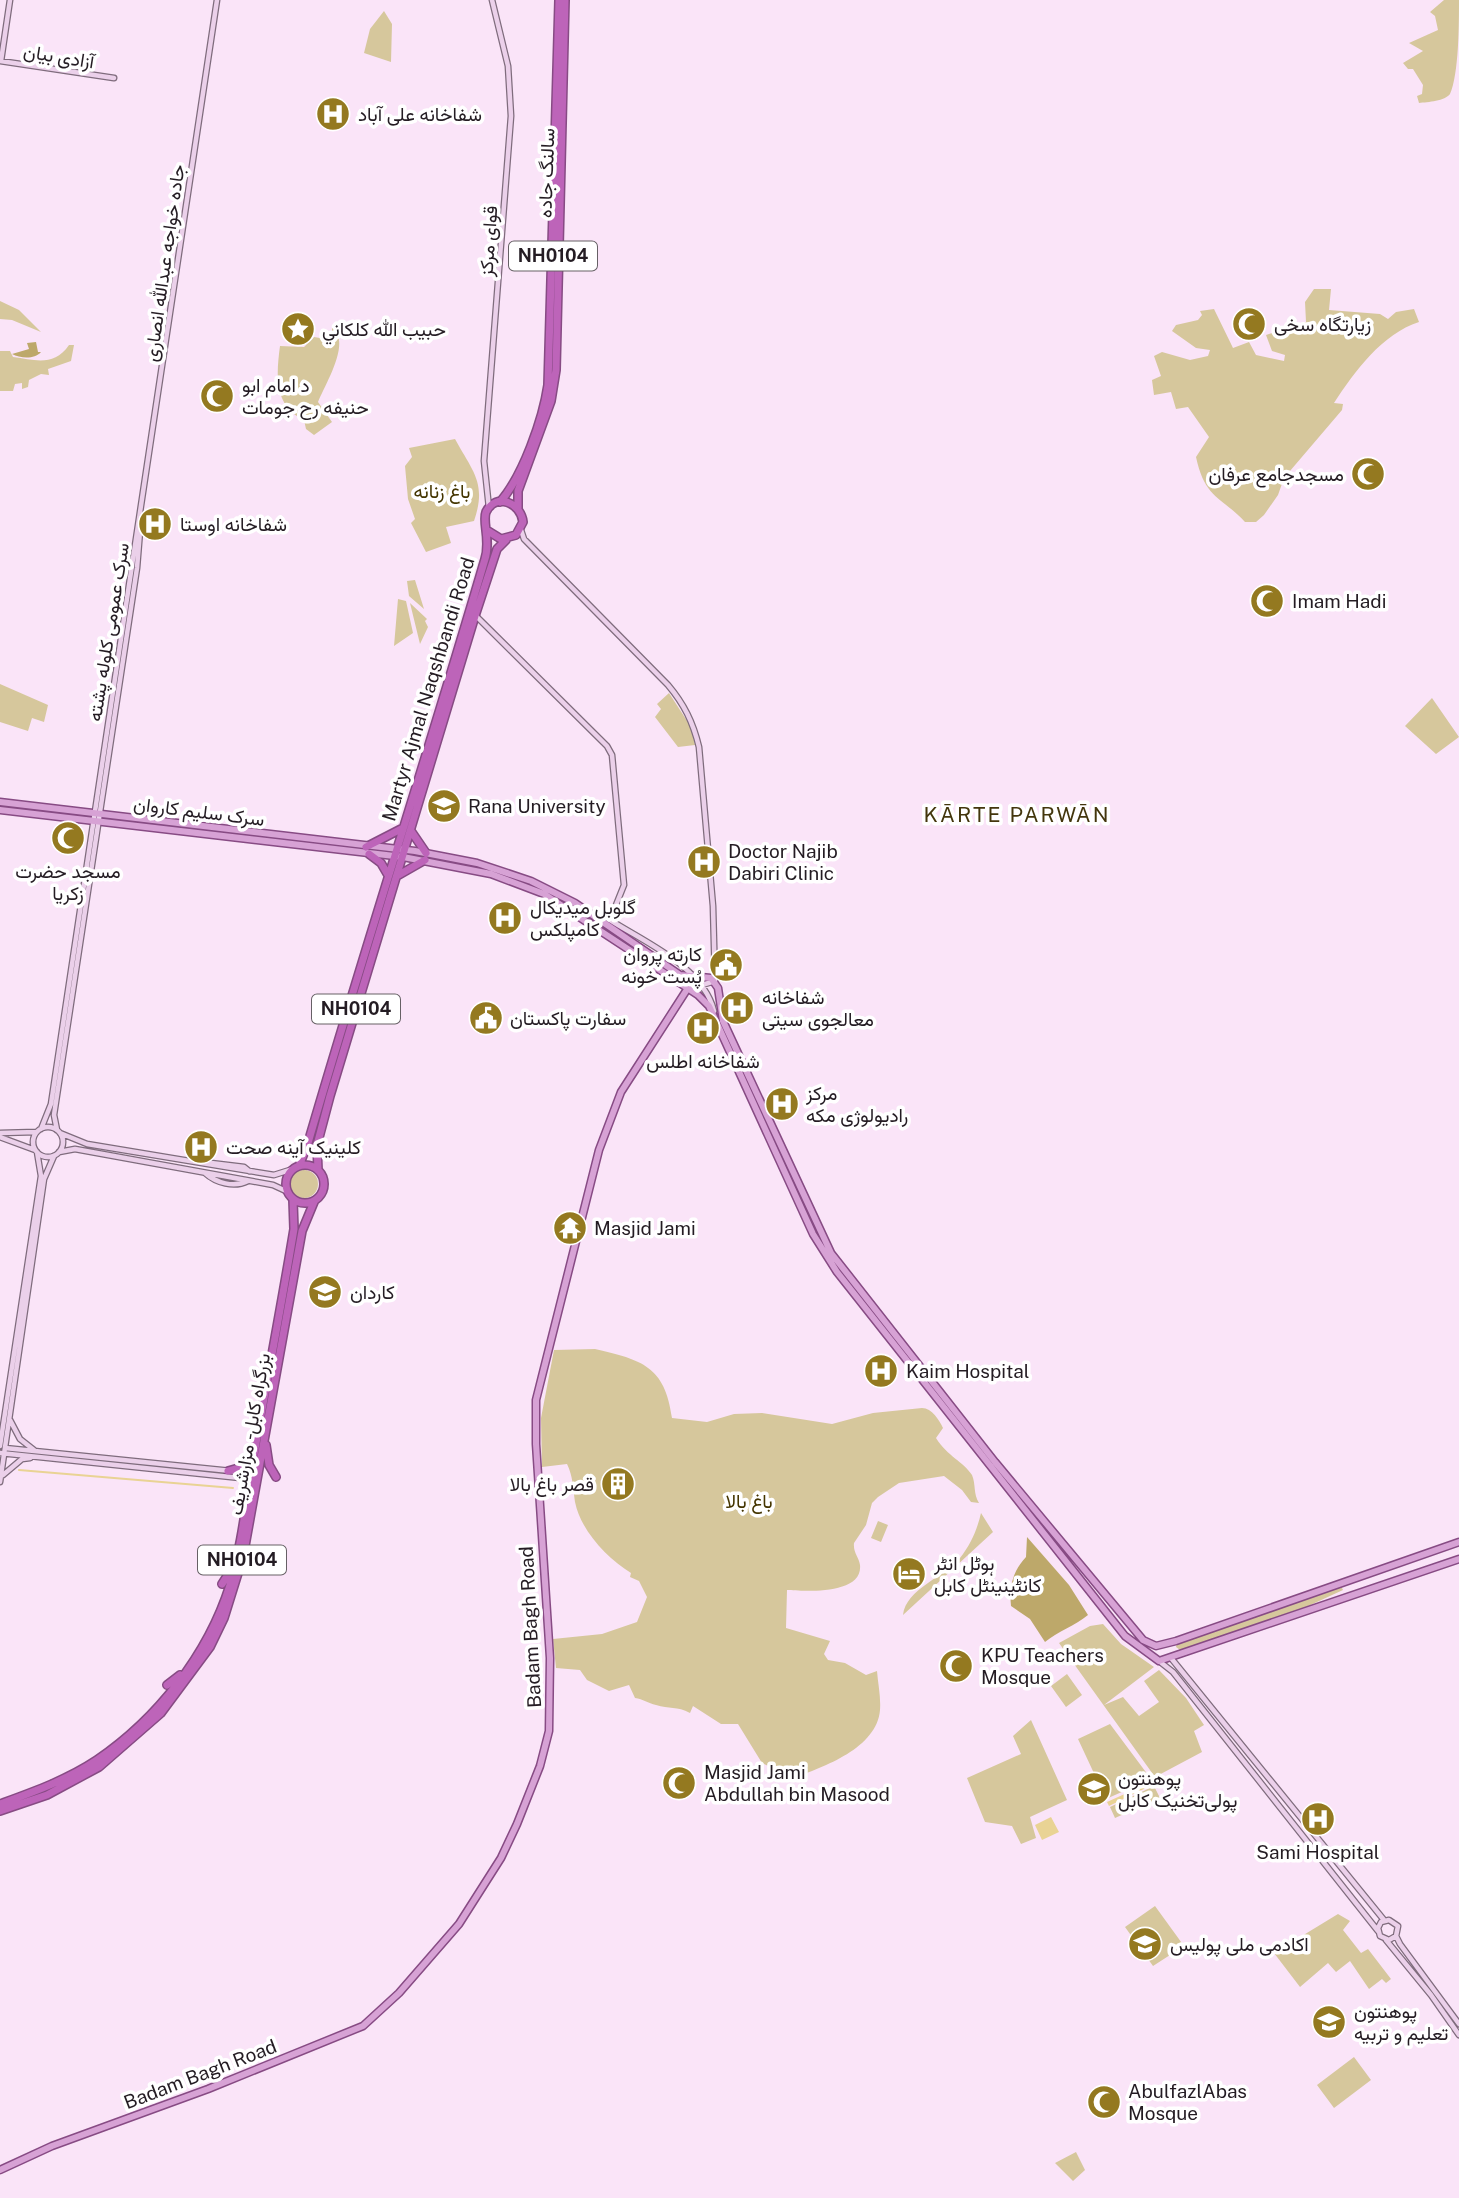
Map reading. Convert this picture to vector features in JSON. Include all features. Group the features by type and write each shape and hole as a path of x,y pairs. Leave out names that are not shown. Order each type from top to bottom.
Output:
{"highway":[{"name":"سالنگ جاده","path":"519,509 518,491 538,444 554,386 559,0"},
{"name":"سالنگ جاده","path":"500,502 512,489 547,397 556,277 565,0"},
{"path":"500,502 512,503 519,509"},
{"name":"NH0104","path":"488,531 485,520 489,509 500,502"},
{"name":"NH0104","path":"509,539 521,529 523,519 519,509"},
{"path":"488,531 497,538 509,539"},
{"name":"Martyr Ajmal Naqshbandi Road","path":"404,853 472,614 489,547 488,531"},
{"name":"Martyr Ajmal Naqshbandi Road","path":"394,853 472,614 498,549 509,539"},
{"path":"388,875 368,850 401,829"},
{"path":"397,876 425,856 410,830"},
{"name":"NH0104","path":"286,1191 288,1175 296,1167 308,1143 394,853"},
{"name":"NH0104","path":"314,1202 323,1191 324,1184 318,1170 317,1145 404,853"},
{"path":"296,1167 306,1165 318,1170"},
{"path":"286,1191 293,1200 307,1204 314,1202"},
{"name":"بزرگراه کابل - مزارشریف","path":"261,1438 292,1241 293,1200"},
{"name":"بزرگراه کابل - مزارشریف","path":"0,1811 50,1797 99,1767 141,1732 175,1698 209,1647 236,1586 261,1438 302,1231 314,1202"},
{"path":"228,1471 245,1463 261,1438"},
{"path":"261,1438 269,1465 276,1477"},
{"name":"بزرگراه کابل - مزارشریف","path":"0,1804 62,1780 96,1760 149,1715 189,1668 218,1615 235,1564 254,1477"},
{"path":"222,1584 235,1564"},
{"path":"167,1685 189,1668"}],"main road":[{"path":"0,61 10,0"},
{"name":"جاده خواجه عبدالله انصاری","path":"139,530 217,0"},
{"name":"قوای مرکز","path":"489,509 484,461 511,106 508,66 492,0"},
{"name":"آزادی بیان","path":"0,61 114,78"},
{"path":"487,485 500,502"},
{"path":"521,529 524,539 683,702 694,726 699,747 713,906 715,981 723,1021 817,1226 846,1275 968,1444 1012,1500 1125,1636 1173,1672 1385,1940 1432,1995 1459,2035"},
{"name":"سرک عمومی کلوله پشته","path":"39,1130 51,1104 142,536 139,530"},
{"path":"472,614 607,746 612,755 624,885 610,920 695,977 711,1001 713,1016"},
{"name":"سرک سلیم کاروان","path":"0,802 68,814 123,815 368,850"},
{"path":"0,810 68,814 122,829 404,853 477,863 551,889 680,975 705,976 715,981"},
{"name":"سرک عمومی کلوله پشته","path":"59,1131 54,1115 95,822"},
{"path":"425,856 491,874 544,894 704,999 822,1251 1132,1630 1143,1640 1170,1648 1170,1657 1384,1920"},
{"name":"Badam Bagh Road","path":"0,2170 52,2146 208,2089 363,2026 399,1993 459,1924 500,1858 540,1766 551,1715 536,1444 536,1399 599,1150 615,1104 630,1075 695,977"},
{"path":"688,989 715,981"},
{"path":"24,1311 41,1176 33,1141 39,1130"},
{"path":"0,1135 39,1130 59,1131 87,1144 250,1172 274,1175 296,1167"},
{"path":"0,1480 2,1449 44,1179 63,1143 59,1131"},
{"path":"0,1135 45,1157 75,1149 205,1172 286,1191"},
{"path":"0,1427 7,1419"},
{"path":"7,1419 20,1439 35,1454"},
{"path":"2,1449 254,1477"},
{"path":"0,1480 22,1459 35,1454 228,1471 254,1477"},
{"path":"1160,1645 1459,1542"},
{"path":"1157,1659 1170,1657 1459,1559"},
{"path":"1349,1580 1354,1595"},
{"path":"1157,1659 1160,1645"},
{"path":"1378,1931 1384,1920"},
{"path":"1384,1920 1392,1920 1398,1926 1396,1936 1459,2024"},
{"path":"1385,1940 1396,1936"}],"green space":[{"path":"1444,0 1459,0 1458,48 1453,85 1450,94 1444,98 1419,103 1417,96 1422,94 1423,85 1413,69 1408,69 1403,63 1423,51 1409,43 1438,30 1435,16 1430,12"},
{"path":"384,11 392,24 391,62 364,53 370,29"},
{"path":"1314,289 1331,289 1329,310 1380,314 1388,319 1396,312 1414,309 1419,322 1393,335 1360,366 1334,403 1343,404 1342,410 1284,478 1278,495 1264,515 1256,522 1245,522 1215,496 1204,481 1196,457 1209,437 1188,407 1176,409 1171,392 1154,395 1152,380 1161,376 1154,356 1162,352 1190,360 1208,356 1210,350 1196,348 1172,331 1176,325 1198,320 1202,315 1200,311 1214,309 1233,348 1249,342 1256,355 1284,361 1285,355 1272,351 1266,335 1306,322 1305,302"},
{"path":"0,301 19,310 41,332 12,320 0,319"},
{"path":"332,327 337,334 338,353 318,402 332,422 314,435 306,429 304,420 287,407 282,398 278,379 280,346 304,347 314,337 332,340"},
{"path":"69,345 74,345 71,361 48,369 49,375 41,374 29,380 28,387 22,389 22,383 15,384 13,391 0,391 0,351 10,351 13,357 44,360 57,357"},
{"name":"باغ زنانه","path":"455,439 476,478 478,508 474,521 446,527 451,543 426,552 411,523 415,519 408,499 405,466 412,457 409,448"},
{"path":"415,580 424,609 409,596 407,581"},
{"path":"398,599 406,601 413,633 394,646"},
{"path":"410,603 427,619 425,621 428,627 420,644"},
{"path":"0,684 48,705 44,722 32,718 28,731 0,722"},
{"path":"669,693 691,727 695,745 678,747 655,717 661,709 657,704"},
{"path":"1432,698 1459,737 1436,754 1405,726"},
{"path":"304,1170 314,1174 318,1184 314,1194 304,1198 294,1194 290,1184 294,1174"},
{"name":"باغ بالا","path":"595,1349 638,1362 657,1376 669,1401 672,1418 707,1422 734,1414 762,1413 832,1424 873,1413 922,1408 932,1412 943,1428 936,1438 972,1475 979,1503 971,1502 962,1490 944,1476 899,1483 872,1503 866,1525 854,1543 860,1565 858,1575 852,1582 831,1589 787,1590 786,1628 830,1641 824,1654 828,1660 845,1663 866,1675 877,1671 880,1710 877,1723 870,1735 847,1754 793,1778 762,1763 738,1724 721,1724 693,1706 690,1713 635,1698 629,1685 609,1691 587,1680 580,1670 556,1668 553,1639 602,1634 637,1622 647,1597 639,1581 630,1577 631,1573 604,1552 589,1533 578,1513 567,1464 542,1467 541,1418 554,1350"},
{"path":"981,1513 993,1532 903,1615 911,1598 918,1591 960,1558 973,1537"},
{"path":"878,1521 888,1525 881,1542 871,1538"},
{"path":"1341,1586 1343,1590 1306,1607 1180,1650 1176,1647 1177,1642"},
{"path":"1103,1624 1121,1644 1154,1667 1104,1705 1123,1697 1139,1716 1159,1702 1144,1681 1159,1670 1186,1698 1204,1725 1194,1731 1202,1752 1155,1777 1059,1643 1090,1626"},
{"path":"1067,1674 1082,1695 1066,1707 1051,1686"},
{"path":"1031,1720 1067,1800 1030,1817 1036,1838 1021,1844 1012,1826 985,1822 967,1778 1021,1754 1013,1736"},
{"path":"1110,1724 1151,1779 1106,1799 1078,1739"},
{"path":"1154,1786 1160,1798 1115,1818 1110,1807"},
{"path":"1155,1906 1184,1946 1153,1966 1125,1927"},
{"path":"1338,1914 1350,1921 1343,1930 1361,1953 1368,1949 1391,1979 1386,1983 1382,1979 1369,1989 1350,1961 1336,1972 1328,1963 1300,1987 1274,1953"},
{"path":"1354,2057 1371,2080 1334,2108 1317,2085"},
{"path":"1076,2152 1085,2170 1073,2181 1055,2163"}],"shaded area":[{"path":"36,342 38,352 41,352 38,355 27,358 12,354 29,349 27,343"},
{"path":"1027,1537 1069,1585 1088,1615 1045,1642 1030,1619 1011,1606 1011,1585 1015,1573 1026,1557"},
{"path":"1151,1782 1152,1785 1109,1806 1107,1802"},
{"path":"1051,1817 1059,1832 1042,1840 1035,1825"}],"waterway":[{"path":"19,1470 233,1488"}],"place":[{"name":"شفاخانه علی آباد","path":"333,114"},
{"name":"زیارتگاه سخی","path":"1249,324"},
{"name":"حبيب الله کلکاني","path":"298,329"},
{"name":"د امام ابو حنیفه رح جومات","path":"217,396"},
{"name":"مسجدجامع عرفان","path":"1368,474"},
{"name":"شفاخانه اوستا","path":"155,524"},
{"name":"Imam Hadi","path":"1267,601"},
{"name":"Rana University","path":"444,806"},
{"name":"مسجد حضرت زکریا","path":"68,838"},
{"name":"Doctor Najib Dabiri Clinic","path":"704,862"},
{"name":"گلوبل میدیکال کامپلکس","path":"505,918"},
{"name":"کارته پروان پُست خونه","path":"726,965"},
{"name":"شفاخانه معالجوی سیتی","path":"737,1008"},
{"name":"سفارت پاکستان","path":"486,1018"},
{"name":"شفاخانه اطلس","path":"703,1028"},
{"name":"مرکز رادیولوژی مکه","path":"782,1104"},
{"name":"کلینیک آینه صحت","path":"201,1147"},
{"name":"Masjid Jami","path":"570,1228"},
{"name":"کاردان","path":"325,1292"},
{"name":"Kaim Hospital","path":"881,1371"},
{"name":"قصر باغ بالا","path":"618,1484"},
{"name":"ہوٹل انٹر کانٹینینٹل کابل","path":"909,1574"},
{"name":"KPU Teachers Mosque","path":"956,1666"},
{"name":"Masjid Jami Abdullah bin Masood","path":"679,1783"},
{"name":"پوهنتون پولی‌تخنیک کابل","path":"1094,1789"},
{"name":"Sami Hospital","path":"1318,1819"},
{"name":"اکادمی ملی پولیس","path":"1145,1944"},
{"name":"پوهنتون تعلیم و تربیه","path":"1329,2022"},
{"name":"AbulfazlAbas Mosque","path":"1104,2102"}],"district":[{"name":"KĀRTE PARWĀN","path":"1017,815"}]}
